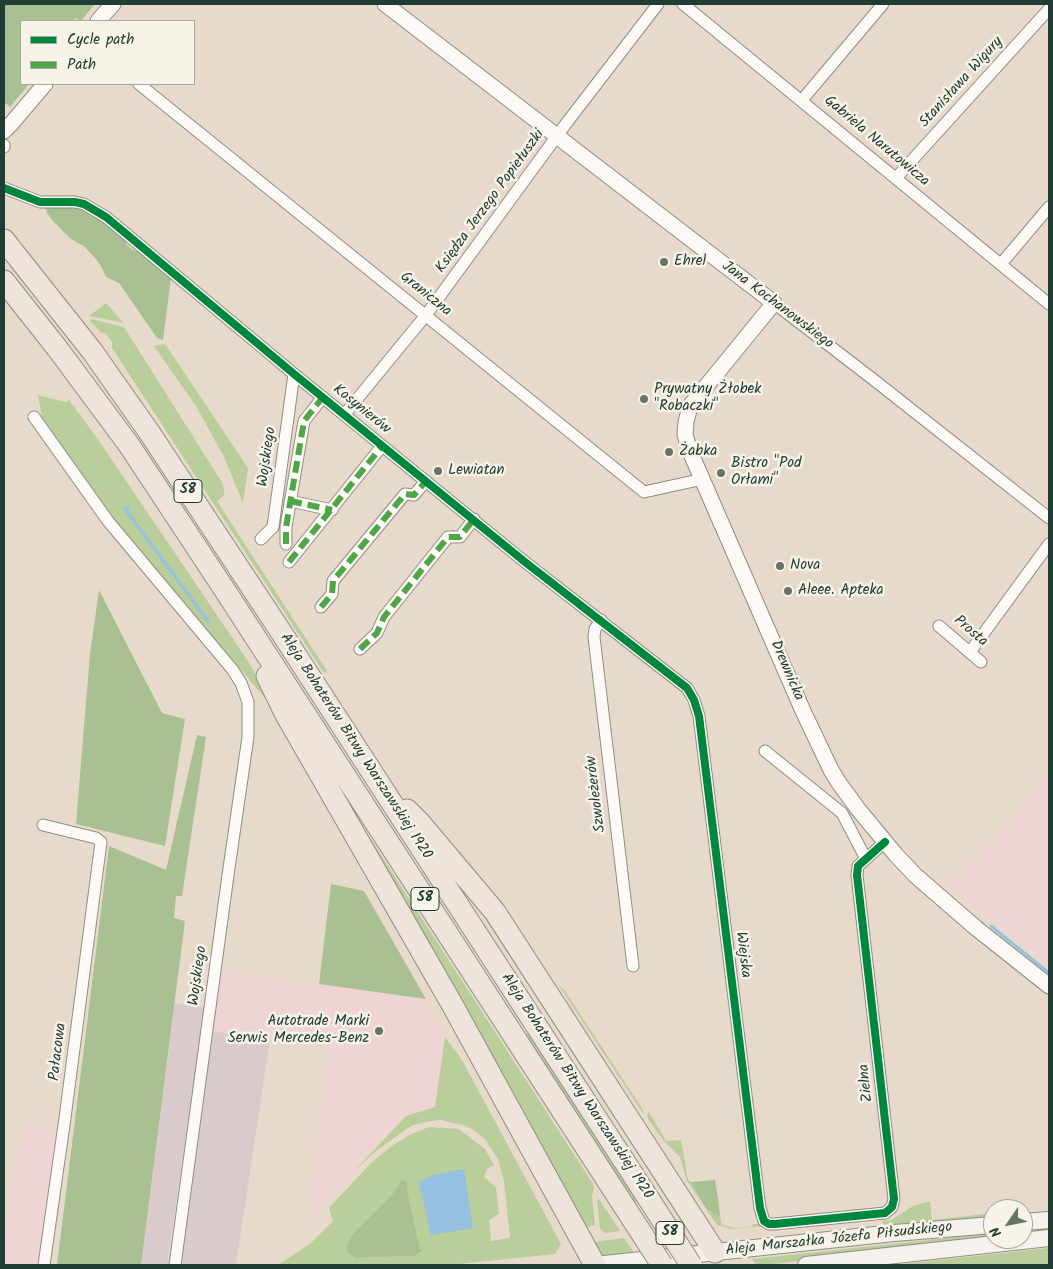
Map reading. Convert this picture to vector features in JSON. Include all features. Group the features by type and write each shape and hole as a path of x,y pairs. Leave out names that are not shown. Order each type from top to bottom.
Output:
{"highway":[{"name":"Aleja Bohaterów Bitwy Warszawskiej 1920","path":"4,240 92,351 149,432 691,1265"},
{"name":"Aleja Bohaterów Bitwy Warszawskiej 1920","path":"4,282 57,348 129,445 662,1265"},
{"path":"228,595 285,713 453,1006 595,1265"},
{"path":"381,786 420,823 495,912 719,1258"}],"main road":[{"path":"1033,1221 1049,1220"},
{"name":"Aleja Marszałka Józefa Piłsudskiego","path":"595,1265 719,1258 894,1233 983,1226"},
{"name":"Aleja Marszałka Józefa Piłsudskiego","path":"806,1265 1049,1238"}],"street":[{"path":"99,20 113,4"},
{"name":"Jana Kochanowskiego","path":"385,4 874,380 1049,518"},
{"name":"Księdza Jerzego Popiełuszki","path":"344,415 426,315 556,137 658,4"},
{"name":"Gabriela Narutowicza","path":"683,4 1049,304"},
{"path":"802,100 883,4"},
{"name":"Stanisława Wigury","path":"896,178 1049,9"},
{"path":"6,129 44,85"},
{"name":"Graniczna","path":"140,85 644,492 703,478"},
{"name":"Kosynierów","path":"4,188 40,202 75,202 96,210 555,586 687,688"},
{"path":"1001,264 1049,207"},
{"name":"Drewnicka","path":"774,303 690,406 685,434 690,449 803,711 831,770 852,802 905,865 938,897 1049,986"},
{"name":"Wojskiego","path":"261,539 274,527 294,374"},
{"name":"Kosynierów","path":"286,544 286,527 304,421 323,397"},
{"name":"Wojskiego","path":"34,417 108,521 232,669 245,692 248,706 248,737 175,1265"},
{"path":"289,562 382,446"},
{"path":"321,607 332,594 333,581 399,501 405,494 414,495 426,481"},
{"path":"290,501 332,510"},
{"path":"360,649 377,633 384,617 448,537 460,537 474,520"},
{"path":"970,652 1049,544"},
{"name":"Szwoleżerów","path":"601,620 595,628 594,637 633,966"},
{"name":"Prosta","path":"939,626 981,662"},
{"name":"Wiejska","path":"687,688 694,700 699,716 760,1208 764,1221 769,1224"},
{"path":"765,751 842,813 866,859"},
{"name":"Pałacowa","path":"42,825 96,838 101,842 44,1265"},
{"name":"Zielna","path":"769,1224 885,1213 892,1208 894,1199 857,875 858,866 885,842"}],"shaded area":[{"path":"1049,767 1049,967 948,886 1016,816"},
{"path":"219,971 426,999 445,1037 435,1108 406,1116 310,1216 330,1048 211,1031"},
{"path":"175,1003 205,1007 167,1265 141,1265"},
{"path":"211,1031 270,1040 236,1265 178,1265"},
{"path":"23,1122 60,1127 38,1265 4,1265 4,1243"}],"green space":[{"path":"4,4 95,4 82,20 75,18 74,20 20,20 20,85 28,85 10,107 4,102"},
{"path":"45,206 80,208 94,214 125,239 127,245 133,250 138,251 171,278 163,340 157,338 119,283 106,277 96,259 85,247 71,239 52,220"},
{"path":"106,303 124,323 89,316"},
{"path":"92,319 124,327 223,484 224,495 217,501 327,671 324,673 112,348 112,342 106,334 100,332 90,321"},
{"path":"165,344 248,468 243,503 224,457 196,406 154,346"},
{"path":"38,395 66,402 69,400 97,438 250,664 275,710 123,531 53,437 42,418"},
{"path":"99,590 162,713 185,719 165,846 76,824 90,654"},
{"path":"197,735 206,737 182,896 176,896 174,918 185,921 141,1265 57,1265 109,846 166,870"},
{"path":"328,773 593,1184 592,1196 595,1225 585,1228"},
{"path":"451,871 474,896 690,1224 683,1224 473,900 471,901"},
{"path":"331,884 364,891 426,999 319,984"},
{"path":"558,984 565,991 643,1110 644,1115"},
{"path":"530,1032 638,1201 634,1203 525,1035"},
{"path":"445,1037 462,1060 561,1244 555,1254 458,1265 278,1265 311,1243 333,1221 329,1208 371,1163 390,1147 411,1134 429,1127 459,1129 485,1149 494,1165 487,1169 484,1177 496,1187 499,1214 489,1220 491,1241 510,1238 504,1181 498,1159 485,1139 463,1125 440,1120 411,1126 376,1151 354,1171 406,1116 435,1107","holes":["401,1181 408,1185 407,1189 422,1252 414,1256 355,1258 347,1252 353,1234 391,1196"]},
{"path":"649,1112 666,1141 681,1140 688,1180 706,1208 715,1215 720,1216 722,1225 734,1228 751,1227 753,1224 763,1224 765,1226 732,1229 717,1225 687,1181 680,1157 664,1141 648,1119 647,1114"},
{"path":"405,1180 408,1185 407,1189 420,1249 423,1251 414,1256 355,1258 347,1252 346,1247 353,1234 391,1196 401,1181"},
{"path":"715,1180 720,1216 715,1215 706,1208 691,1182"},
{"path":"599,1199 620,1231 605,1233 600,1229 597,1200"},
{"path":"930,1201 932,1220 983,1214 983,1217 917,1224 883,1224 882,1221 891,1220 913,1206"},
{"path":"983,1234 983,1239 766,1265 756,1265 752,1259"},
{"path":"624,1238 635,1254 603,1257 594,1242"},
{"path":"1049,1248 1049,1264 894,1265"}],"water":[{"path":"464,1169 473,1228 431,1235 419,1182 433,1175"}],"waterway":[{"path":"128,507 125,509 208,621"},
{"path":"991,926 1049,973"}],"marked path":[{"path":"286,544 286,527 304,421 323,397"},
{"path":"289,562 382,446"},
{"path":"321,607 332,594 333,581 405,494 414,495 426,481"},
{"path":"290,501 332,510"},
{"path":"360,649 377,633 384,617 448,537 460,537 474,519"}],"cycle path":[{"path":"4,188 40,202 75,202 84,204 106,217 294,374 525,562 687,688 694,700 699,716 760,1208 764,1221 769,1224 885,1213 892,1207 894,1199 857,875 858,866 885,842"}],"place":[{"name":"Ehrel","path":"664,262"},
{"name":"Prywatny Żłobek \"Robaczki\"","path":"644,399"},
{"name":"Żabka","path":"669,452"},
{"name":"Lewiatan","path":"438,471"},
{"name":"Bistro \"Pod Orłami\"","path":"721,473"},
{"name":"Nova","path":"780,566"},
{"name":"Aleee. Apteka","path":"788,591"},
{"name":"Autotrade Marki Serwis Mercedes-Benz","path":"379,1031"}]}
